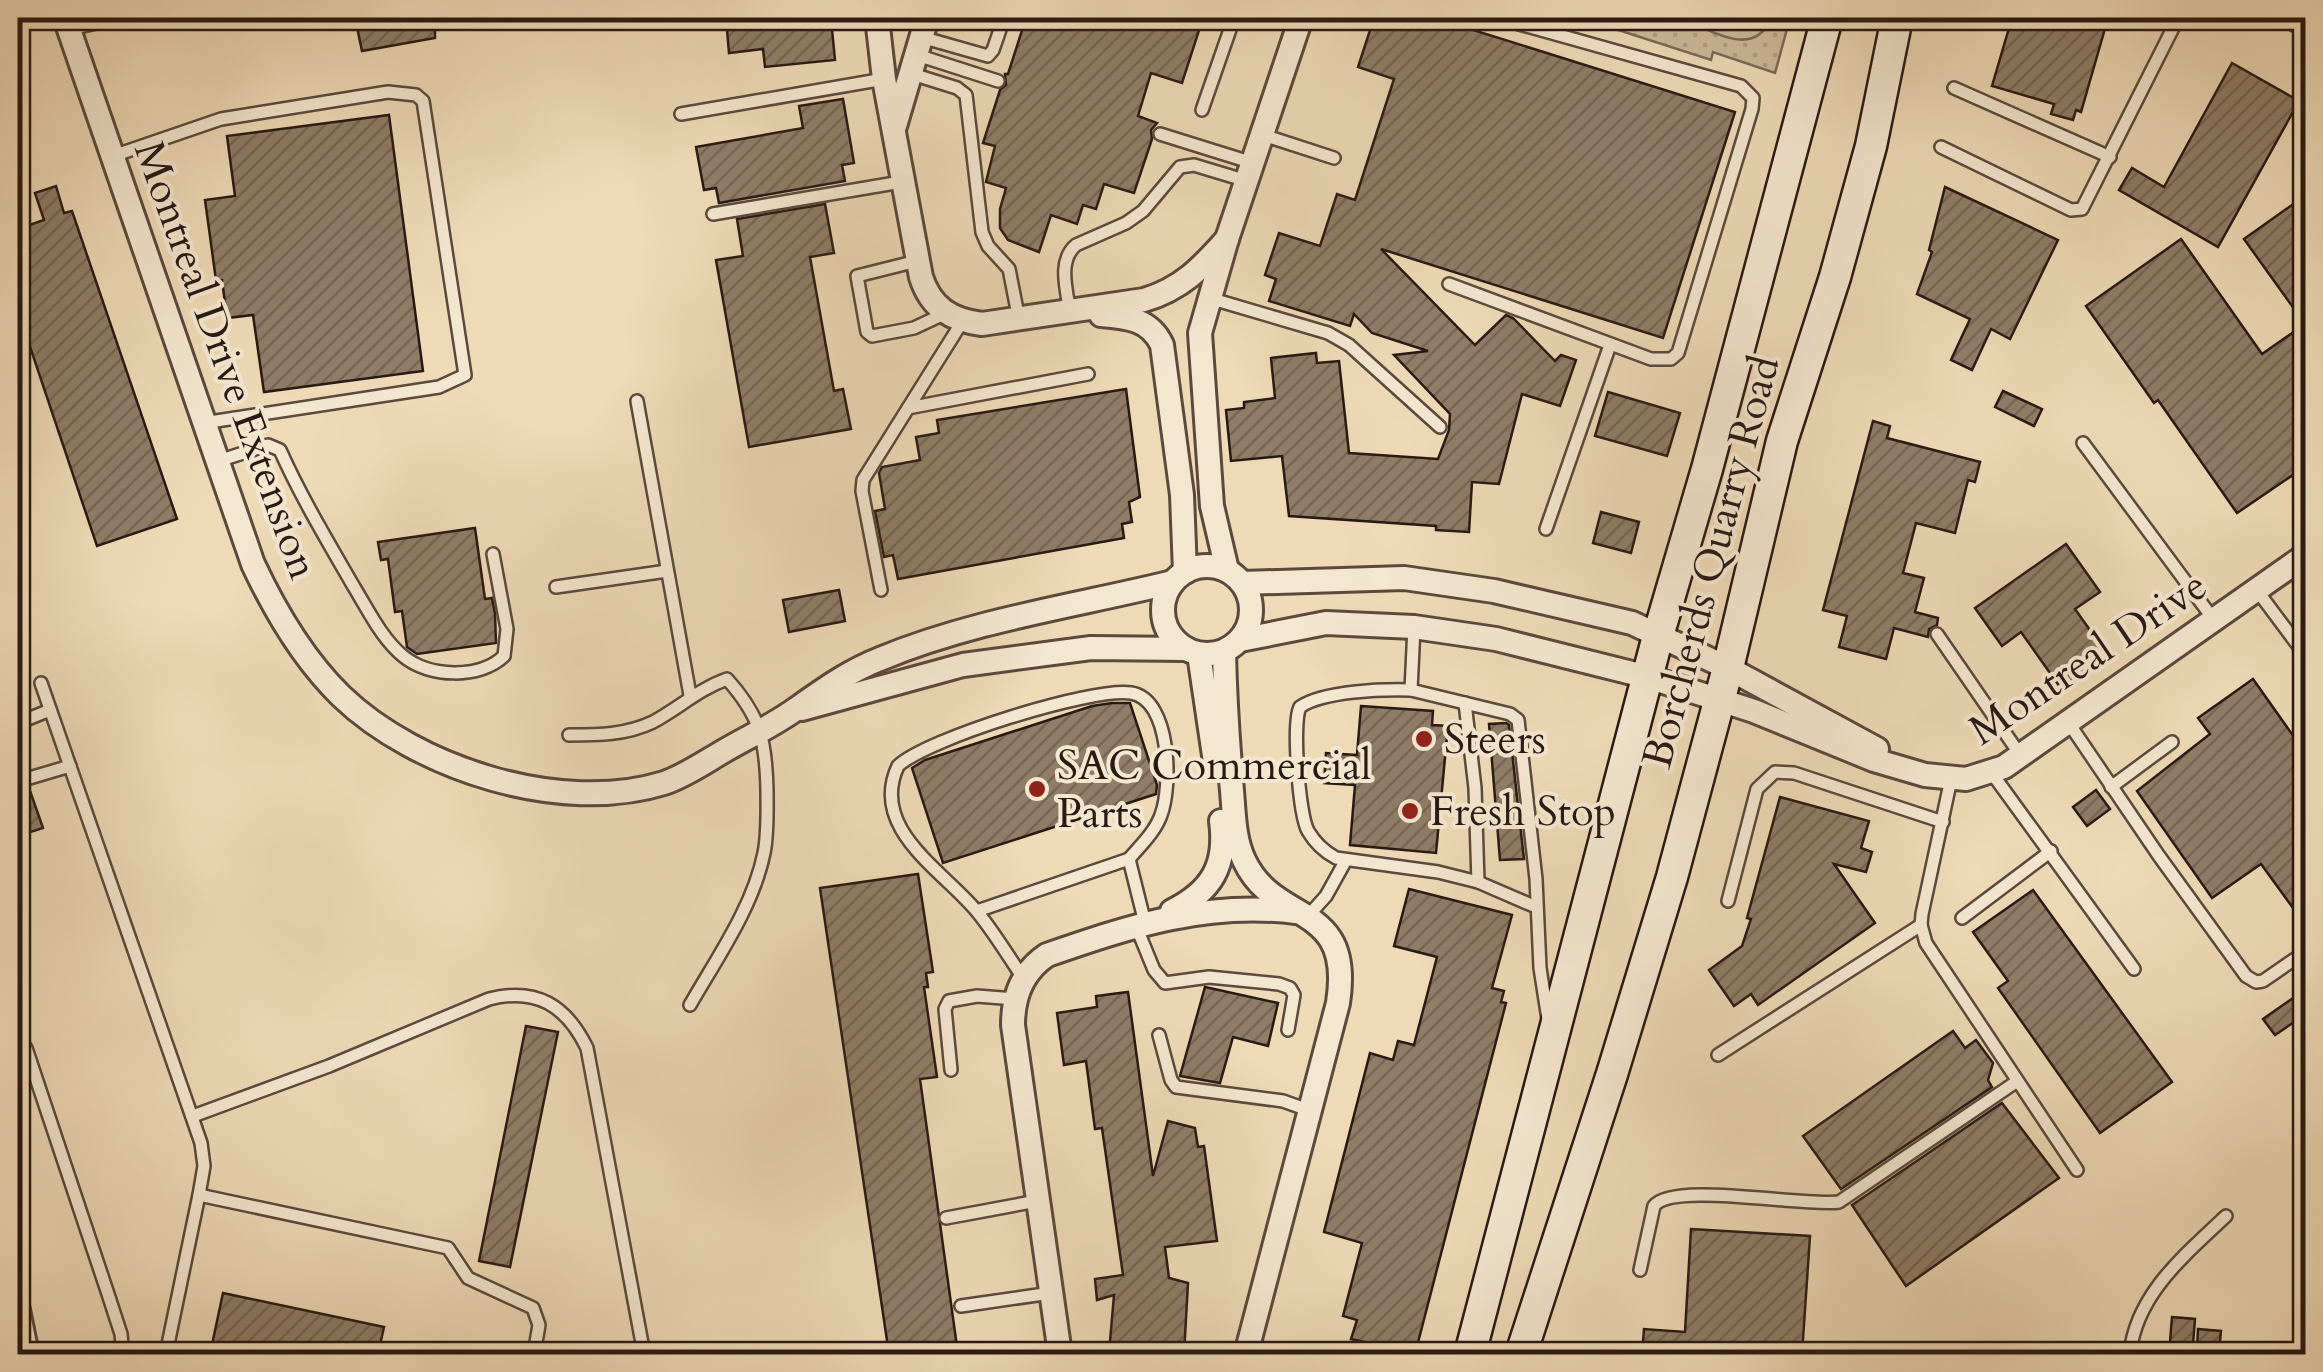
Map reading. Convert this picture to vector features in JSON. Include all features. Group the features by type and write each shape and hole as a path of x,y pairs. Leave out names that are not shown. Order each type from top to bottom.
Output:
{"main road":[{"name":"Borcherds Quarry Road","path":"1470,1354 1658,636 1708,468 1827,18"},
{"name":"Borcherds Quarry Road","path":"1521,1354 1672,877 1728,668 1782,441 1871,146 1898,18"}],"street":[{"path":"877,18 901,182 918,261 932,302 954,318 982,324 1074,313 1162,295 1190,279 1227,239"},
{"path":"1246,1354 1338,1003 1341,966 1326,931 1254,876 1239,847 1229,754 1232,646 1252,617 1251,604 1235,577 1212,506 1199,345 1227,239 1301,18"},
{"name":"Montreal Drive Extension","path":"67,23 252,564 295,640 339,694 400,740 440,759 517,786 614,792 666,782 793,712 849,674 916,645 962,630 1179,577"},
{"path":"893,134 918,45"},
{"path":"1074,313 1144,322 1162,345 1182,495 1179,577"},
{"name":"Montreal Drive","path":"1648,677 1754,711 1874,760 1951,779 1990,772 2020,756 2306,555"},
{"path":"1146,923 1203,892 1221,864 1223,833 1193,652 1168,631 1164,619 1166,593 1179,577 1204,566 1235,577 1416,580 1494,591 1613,618 1658,636"},
{"path":"1193,652 1326,623 1414,627 1496,639 1648,677"},
{"name":"Montreal Drive","path":"1658,636 1860,738 1900,766"},
{"name":"Montreal Drive Extension","path":"793,712 963,665 1091,648 1193,652"},
{"path":"1060,1354 1013,1024 1019,988 1036,962 1047,955 1146,923 1240,907 1304,914"},
{"path":"18,1310 27,1354"}],"lane":[{"path":"67,23 120,18"},
{"path":"918,45 988,56 1004,18"},
{"path":"1202,110 1234,18"},
{"path":"1449,284 1651,359 1671,359 1678,353 1752,110 1752,98 1741,86 1498,18"},
{"path":"1941,147 2077,210 2086,206 2178,18"},
{"path":"2282,18 2306,32"},
{"path":"918,45 998,82"},
{"path":"918,45 966,95 982,232 988,246 1010,269 1018,320"},
{"path":"681,114 884,79"},
{"path":"1954,88 2110,157"},
{"path":"113,156 221,119 388,92 416,94 423,101 465,375 438,387 202,423"},
{"path":"1160,134 1250,172"},
{"path":"1262,136 1334,158"},
{"path":"1074,313 1065,262 1069,250 1143,211 1180,167 1250,172"},
{"path":"713,214 901,182"},
{"path":"918,261 858,276 866,332 872,336 954,318"},
{"path":"1209,298 1328,333 1349,345 1440,428"},
{"path":"881,590 862,480 908,408 954,318"},
{"path":"1546,530 1610,344"},
{"path":"908,408 1088,374"},
{"path":"637,401 690,695"},
{"path":"2083,443 2214,620"},
{"path":"215,462 268,446 280,450 386,638 416,665 468,672 487,668 504,656 507,629 494,554"},
{"path":"556,588 668,571"},
{"path":"2256,589 2306,656"},
{"path":"1411,690 1414,627"},
{"path":"1937,634 2020,756"},
{"path":"569,735 634,730 654,722 690,695 727,678 762,728 766,756 764,855 753,890 690,1005"},
{"path":"41,684 204,1155 200,1195 166,1354"},
{"path":"1536,907 1478,882 1346,860 1323,849 1306,824 1294,728 1297,712 1305,703 1318,698 1388,689 1411,690 1510,714 1518,720 1536,880 1540,968 1552,1040"},
{"path":"952,1070 946,1009 949,1001 1019,988 976,911 903,834 893,805 892,789 898,766 907,758 995,722 1116,692 1130,692 1147,700 1162,729 1167,793 1160,818 1130,859 976,911"},
{"path":"1465,703 1475,788 1478,882"},
{"path":"18,723 50,710"},
{"path":"2068,722 2246,976 2263,981 2305,952"},
{"path":"2111,787 2172,742"},
{"path":"26,778 70,766"},
{"path":"1728,901 1757,789 1774,772 1794,773 1943,822"},
{"path":"1990,772 2134,969"},
{"path":"1951,779 1921,925 1940,968 2077,1170"},
{"path":"1962,918 2050,851"},
{"path":"1130,859 1154,970 1164,983 1209,977 1290,988 1294,995 1288,1030"},
{"path":"1304,914 1326,896 1346,860"},
{"path":"1718,1054 1921,925"},
{"path":"193,1116 329,1066 489,999 516,993 544,1001 570,1021 586,1048 644,1354"},
{"path":"1159,1035 1170,1080 1176,1087 1283,1101 1310,1111"},
{"path":"26,1048 117,1320 122,1354"},
{"path":"1640,1270 1654,1206 1659,1200 1676,1196 1839,1202 2016,1082"},
{"path":"200,1195 448,1248 468,1278 533,1308 539,1325 534,1354"},
{"path":"946,1218 1037,1201"},
{"path":"2130,1354 2137,1323 2150,1297 2172,1267 2226,1216"},
{"path":"961,1306 1051,1293"}],"green space":[{"path":"1581,18 1790,18 1775,73 1713,52 1711,60"},
{"path":"1682,18 1771,18 1763,31 1743,40"}],"building":[{"path":"355,18 435,18 435,38 362,51"},
{"path":"726,18 751,18 752,27 831,19 835,60 765,67 763,49 729,53"},
{"path":"1026,18 1203,18 1182,83 1151,73 1138,116 1157,123 1151,130 1152,139 1134,193 1104,184 1096,209 1083,205 1077,224 1051,215 1039,252 1008,240 1000,228 1006,188 986,182 995,146 983,143"},
{"path":"1374,18 1435,18 1735,112 1663,338 1381,249 1475,345 1506,315 1555,361 1561,355 1576,360 1560,406 1522,394 1499,484 1472,482 1469,532 1436,530 1436,526 1289,516 1282,456 1231,461 1226,410 1244,408 1244,402 1275,398 1271,358 1316,353 1317,363 1339,361 1349,453 1438,459 1449,430 1450,414 1394,355 1428,351 1372,333 1354,314 1350,326 1269,301 1276,279 1265,275 1279,233 1320,246 1337,194 1355,200 1394,79 1358,67"},
{"path":"2012,18 2108,18 2081,112 2076,110 2073,120 2051,114 2054,104 1992,86"},
{"path":"2232,63 2299,101 2218,247 2119,190 2132,168 2164,187"},
{"path":"843,99 854,163 842,165 845,181 719,203 716,188 704,190 696,147 803,128 799,106"},
{"path":"389,115 423,371 264,392 253,315 227,318 222,280 216,280 205,200 235,196 227,136"},
{"path":"56,186 64,213 72,211 177,519 97,546 18,311 18,229 44,220 35,193"},
{"path":"1945,187 2058,240 2010,339 1991,329 1972,370 1951,360 1970,319 1917,294 1932,252 1929,250"},
{"path":"2306,195 2306,466 2237,513 2086,306 2181,239 2262,354 2305,324 2244,239"},
{"path":"825,204 834,253 810,257 834,391 843,389 851,429 749,447 716,260 743,256 737,219"},
{"path":"1126,389 1140,497 1129,502 1132,522 1122,524 1124,538 898,579 893,555 884,557 875,511 885,509 879,473 882,467 920,460 916,437 939,433 937,420"},
{"path":"2003,391 2042,409 2034,426 1995,407"},
{"path":"1608,392 1680,413 1667,456 1595,436"},
{"path":"1873,421 1890,426 1887,438 1980,462 1975,482 1968,480 1955,533 1916,523 1903,573 1924,578 1915,612 1938,618 1937,625 1929,629 1928,637 1894,628 1886,659 1839,647 1847,616 1823,610"},
{"path":"1601,512 1639,522 1631,553 1593,543"},
{"path":"475,528 485,599 492,598 495,614 496,643 417,654 407,647 402,611 395,612 388,559 381,560 378,542"},
{"path":"2066,544 2100,592 2075,609 2109,657 2062,690 2021,632 2002,646 1975,608"},
{"path":"839,590 845,621 789,632 783,600"},
{"path":"2253,679 2306,754 2306,926 2261,864 2212,898 2137,791 2210,734 2198,718"},
{"path":"1112,703 1130,703 1157,785 1156,794 943,863 912,768 925,760"},
{"path":"1361,706 1433,711 1432,725 1448,726 1436,853 1350,845 1355,785 1324,783 1326,753 1357,755"},
{"path":"1506,723 1524,859 1500,860 1489,724"},
{"path":"18,783 29,788 43,828 18,836"},
{"path":"2096,790 2110,809 2087,826 2073,807"},
{"path":"1780,797 1869,821 1861,848 1872,852 1866,872 1834,864 1875,923 1758,1005 1751,994 1734,1006 1709,970 1742,946"},
{"path":"918,874 933,972 926,973 928,987 924,987 937,1077 920,1079 958,1354 889,1354 820,888"},
{"path":"1409,889 1512,915 1492,988 1504,991 1501,1002 1506,1003 1415,1354 1351,1339 1357,1320 1343,1316 1362,1243 1324,1232 1370,1053 1393,1060 1398,1041 1414,1045 1437,957 1394,946"},
{"path":"2033,890 2172,1082 2100,1133 1998,988 2008,981 1973,932"},
{"path":"1205,987 1278,1003 1268,1046 1233,1037 1220,1083 1180,1076"},
{"path":"2306,989 2306,1014 2275,1035 2263,1019"},
{"path":"1128,992 1153,1176 1168,1121 1195,1128 1198,1147 1204,1146 1217,1241 1165,1247 1169,1278 1188,1283 1184,1354 1109,1353 1114,1295 1097,1300 1095,1279 1123,1275 1102,1128 1095,1129 1086,1061 1064,1065 1057,1013 1097,1007 1096,996"},
{"path":"526,1026 558,1032 510,1267 479,1261"},
{"path":"1953,1031 1965,1048 1976,1040 1993,1063 1988,1080 1992,1087 1841,1189 1803,1136"},
{"path":"2002,1103 2059,1178 1906,1286 1852,1205"},
{"path":"1691,1229 1810,1236 1802,1354 1642,1354 1644,1329 1685,1332"},
{"path":"223,1293 384,1327 378,1354 210,1354"},
{"path":"2172,1317 2195,1319 2193,1344 2170,1342"},
{"path":"2198,1329 2221,1331 2219,1351 2197,1350"}],"place":[{"name":"Steers","path":"1424,739"},
{"name":"SAC Commercial Parts","path":"1037,789"},
{"name":"Fresh Stop","path":"1410,811"}]}
